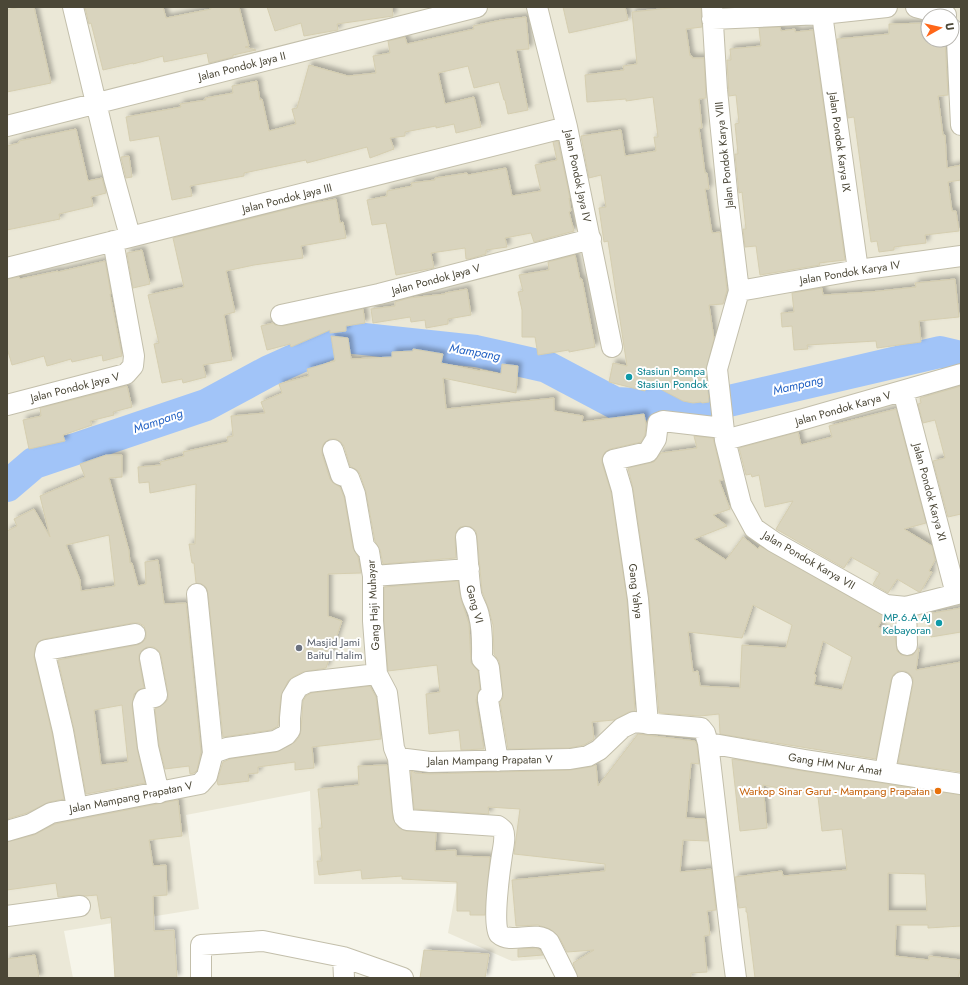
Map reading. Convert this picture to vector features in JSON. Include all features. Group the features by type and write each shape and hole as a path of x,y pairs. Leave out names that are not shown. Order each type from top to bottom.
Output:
{"street":[{"path":"73,7 96,104 121,238"},
{"name":"Jalan Pondok Jaya II","path":"7,126 477,7"},
{"name":"Jalan Pondok Jaya IV","path":"537,7 568,127 612,347"},
{"path":"712,13 822,14 887,7"},
{"name":"Jalan Pondok Karya VIII","path":"712,13 728,201 739,291"},
{"name":"Jalan Pondok Karya IX","path":"822,14 858,270"},
{"path":"957,48 961,125"},
{"name":"Jalan Pondok Jaya III","path":"7,268 121,238 568,127"},
{"name":"Jalan Pondok Jaya V","path":"7,405 126,374 133,366 134,356 121,238"},
{"name":"Jalan Pondok Jaya V","path":"281,315 379,294 591,239"},
{"name":"Jalan Pondok Karya IV","path":"739,291 858,270 961,256"},
{"name":"Jalan Pondok Karya VII","path":"739,291 717,369 724,430 741,504 754,528 774,542 886,605 906,607 959,593"},
{"name":"Jalan Pondok Karya V","path":"724,430 804,419 961,374"},
{"name":"Jalan Pondok Karya XI","path":"903,391 959,593"},
{"name":"Gang Yahya","path":"648,724 637,593 622,490 613,460 648,452 654,442 658,423 660,421 724,430"},
{"name":"Gang Haji Muhayar","path":"332,450 341,475 349,478 355,494 364,546 369,552 373,576 373,621 377,674"},
{"name":"Gang VI","path":"466,537 472,601 479,614 482,659 488,664 489,668 492,694 488,700 498,761"},
{"path":"373,576 469,569"},
{"name":"Jalan Mampang Prapatan V","path":"7,830 31,824 51,813 200,784 208,776 213,753 197,594"},
{"path":"906,607 907,645"},
{"path":"77,808 45,655 46,650 135,634"},
{"path":"150,658 157,695 156,697 145,699 143,704 148,747 159,793"},
{"path":"213,753 227,748 275,741 286,735 290,730 292,696 298,687 308,682 377,674 387,693 394,748 398,758 404,817 407,820 498,826 503,831 504,837 495,925 499,934 506,938 540,937 546,939 549,942 567,978"},
{"path":"885,771 902,682"},
{"name":"Jalan Mampang Prapatan V","path":"398,758 430,762 570,759 588,756 600,750 622,728 634,722 701,728 705,733 708,743 736,978"},
{"name":"Gang HM Nur Amat","path":"708,743 805,760 885,771 961,784"},
{"path":"7,916 80,906"},
{"path":"202,978 201,945 263,941 343,957 403,978"},
{"path":"343,957 344,978"}],"shaded area":[{"path":"7,7 961,7 961,978 570,978 562,958 512,961 448,933 457,884 314,884 310,791 186,815 199,909 64,931 73,978 7,978"}],"building":[{"path":"20,7 34,7 51,83 7,92 7,10"},
{"path":"85,7 163,7 166,18 211,9 211,7 239,7 249,46 245,47 256,50 233,55 233,57 209,63 207,53 164,62 163,56 103,70 91,23 89,24"},
{"path":"267,7 392,7 393,16 337,24 338,30 304,36 301,23 275,31"},
{"path":"563,7 625,7 628,20 569,33"},
{"path":"679,7 701,7 702,27 686,29 690,56 692,56 692,58 704,58 706,98 699,99 702,128 699,128 705,173 707,173 709,189 705,189 712,233 720,232 727,290 723,304 709,305 714,339 706,370 709,402 702,403 683,401 647,382 645,391 609,382 613,363 627,366 608,241 604,242 599,208 606,207 601,175 589,178 581,136 621,130 625,156 656,151 654,137 658,137 653,97 626,101 626,99 587,102 585,75 624,70 623,66 637,64 632,12"},
{"path":"526,17 529,49 516,50 528,110 508,114 499,82 474,88 468,66 438,73 445,104 474,97 481,127 456,133 454,124 405,132 405,136 390,138 394,149 370,158 367,147 307,163 306,160 244,173 244,176 190,186 192,196 172,200 159,136 130,141 126,117 181,107 180,104 206,100 205,98 233,93 232,86 257,81 260,100 262,99 269,131 296,124 292,109 297,108 309,65 348,76 376,73 373,56 390,53 388,41 405,37 407,44 474,29 473,26 501,20"},
{"path":"920,23 920,48 945,48 948,95 938,96 943,135 945,135 947,168 961,165 961,180 948,182 952,211 956,211 959,231 925,235 926,243 894,247 894,250 879,252 877,241 871,242 854,117 848,118 837,39 889,34 889,24"},
{"path":"780,27 781,31 795,29 795,32 813,30 845,260 819,263 820,265 760,275 756,246 745,247 743,229 746,229 742,192 739,193 735,154 738,154 735,124 739,123 736,95 729,96 727,60 731,60 730,49 761,46 759,28"},
{"path":"76,129 88,181 102,178 106,193 91,197 93,206 59,214 60,219 7,230 7,146 19,143 19,141"},
{"path":"558,141 570,198 571,211 569,212 574,231 534,242 531,233 505,238 507,247 486,250 486,254 469,259 466,259 465,248 431,253 434,268 396,275 386,223 372,225 367,200 387,196 387,191 412,186 411,183 506,168 512,196 541,191 535,165 557,160 553,142"},
{"path":"129,156 132,177 126,178 121,157"},
{"path":"336,199 340,223 343,222 346,238 301,246 303,258 254,265 226,271 235,312 224,315 232,360 203,365 206,377 183,383 182,379 162,383 154,344 159,343 148,295 184,287 173,238 309,204"},
{"path":"142,250 150,284 133,288 127,253"},
{"path":"575,255 580,279 582,279 595,347 569,352 569,350 538,355 535,337 522,337 522,310 518,292 523,291 519,275 549,270 548,262"},
{"path":"105,261 122,356 103,361 102,355 72,362 71,359 47,366 44,356 12,365 7,348 7,279 19,277 20,279"},
{"path":"955,279 959,317 919,321 921,342 877,348 876,341 807,345 808,349 794,350 792,326 782,327 781,313 794,312 792,293 822,288 823,295 870,292 916,287 915,283"},
{"path":"467,289 471,315 448,319 448,324 426,328 425,320 411,322 410,317 373,323 371,309 395,306 395,302 409,298 445,294"},
{"path":"363,309 365,323 346,326 346,331 330,333 330,330 291,347 290,344 267,350 261,326 273,323 275,325 283,326"},
{"path":"331,336 348,338 351,359 392,357 392,352 413,351 413,349 443,354 441,363 480,371 501,374 502,364 518,366 516,393 443,378 446,409 554,398 554,411 583,416 582,422 644,414 646,425 645,435 641,442 610,449 605,452 602,458 602,463 611,492 627,600 635,711 629,712 614,720 592,722 594,739 584,745 569,748 508,749 500,702 503,698 503,693 500,667 499,661 494,654 493,625 482,591 476,531 471,527 465,526 460,527 456,532 456,558 383,564 380,550 375,541 366,492 360,474 357,470 350,466 344,446 341,442 336,439 330,439 324,443 322,454 330,479 333,483 340,487 344,497 353,548 358,557 361,573 328,574 328,616 342,621 326,668 303,672 288,681 281,696 278,726 271,730 223,737 208,593 206,587 202,584 196,583 194,563 192,563 189,544 195,544 196,484 150,493 149,482 139,483 138,467 161,465 160,462 184,456 183,452 228,442 227,437 233,436 231,416 265,413 261,402 282,393 279,384 309,376 307,369 335,361"},
{"path":"127,386 132,407 113,412 114,415 90,421 92,425 63,435 65,441 29,449 23,420 41,416 40,408"},
{"path":"961,386 961,514 948,517 933,461 945,458 935,420 923,423 918,404 921,403 920,398"},
{"path":"896,409 926,523 904,529 932,546 935,560 929,571 932,572 919,592 897,579 888,593 873,584 880,573 851,557 844,568 776,529 793,501 765,507 759,475 752,477 751,474 746,475 739,448 798,432 801,445 832,437 829,426"},
{"path":"694,436 713,438 723,480 719,480 730,509 713,515 727,526 694,539 726,560 743,537 758,549 760,546 884,616 878,627 895,636 897,651 901,655 913,655 918,648 919,649 916,670 961,662 961,772 898,763 913,684 913,678 905,671 898,671 893,675 891,680 876,759 720,734 719,714 700,716 659,713 649,597 633,488 628,468 654,462 661,453 697,448","holes":["753,605 792,625 786,648 742,645 740,688 700,686 698,671 693,672 688,632 742,638","823,641 852,657 842,690 814,685 816,675 814,674"]},
{"path":"106,455 122,455 122,477 109,478 129,551 130,563 132,563 138,586 146,584 145,562 158,560 164,604 186,603 201,752 197,770 194,773 190,774 189,766 165,769 159,745 155,709 165,703 168,699 168,693 161,655 154,647 147,647 142,650 139,655 144,688 138,690 134,694 132,705 137,748 145,783 86,794 74,729 58,660 137,645 143,642 146,638 146,632 144,626 139,623 133,623 44,639 38,642 35,648 34,657 52,733 64,799 49,802 27,813 7,819 7,531 17,526 14,519 34,509 50,537 40,496 85,477 80,464","holes":["109,535 115,586 81,591 80,580 66,545","122,705 128,762 101,765 94,710"]},
{"path":"458,581 461,599 469,624 471,663 478,671 480,689 476,700 484,749 461,750 459,730 429,734 426,694 440,692 437,665 388,671 384,621 384,587"},
{"name":"MP.6.A AJ Kebayoran","path":"961,608 961,632 931,637 927,614"},
{"path":"370,686 376,697 381,739 312,747 314,768 295,770 295,762 258,767 258,773 248,774 249,781 218,785 217,781 223,762 230,759 277,752 295,742 299,737 301,730 303,701 306,696 311,693"},
{"path":"638,734 695,741 697,745 699,764 691,763 686,818 705,819 708,841 683,840 680,872 711,869 716,910 707,911 710,935 704,936 707,972 691,973 691,978 578,978 573,963 594,950 567,952 559,937 550,929 538,925 516,926 512,880 605,871 605,864 514,854 520,809 488,807 489,814 414,809 411,771 415,773 430,774 570,770 596,765 598,786"},
{"path":"732,759 961,795 961,926 928,928 928,925 896,925 895,956 929,960 929,956 961,960 958,978 755,978 747,912 746,907 739,908 735,877 782,871 783,876 847,870 842,829 822,831 818,797 816,797 817,795 763,785 767,828 740,831","holes":["888,873 925,874 927,911 888,911"]},
{"path":"387,765 393,819 399,828 406,831 436,833 435,851 456,850 456,856 490,857 485,915 470,915 470,911 457,911 457,882 402,879 402,876 362,879 361,870 319,875 317,861 322,861 319,828 322,828 318,789 359,785 358,766"},
{"path":"178,800 182,836 149,840 153,866 166,865 167,895 153,896 154,931 174,930 177,978 115,978 111,917 101,919 97,895 58,897 56,883 7,890 7,842 34,835 55,824"},
{"path":"536,948 540,950 543,955 518,957 518,949"},
{"path":"424,950 489,954 485,978 420,978"},
{"path":"35,955 39,978 7,978 7,959"}],"waterway":[{"name":"Mampang","path":"7,486 34,463 206,405 269,371 345,337 476,351 547,367 615,403 703,407 940,352 961,357"}],"place":[{"name":"Stasiun Pompa Stasiun Pondok","path":"629,377"},
{"name":"MP.6.A AJ Kebayoran","path":"939,623"},
{"name":"Masjid Jami Baitul Halim","path":"299,648"},
{"name":"Warkop Sinar Garut - Mampang Prapatan","path":"938,791"}]}
